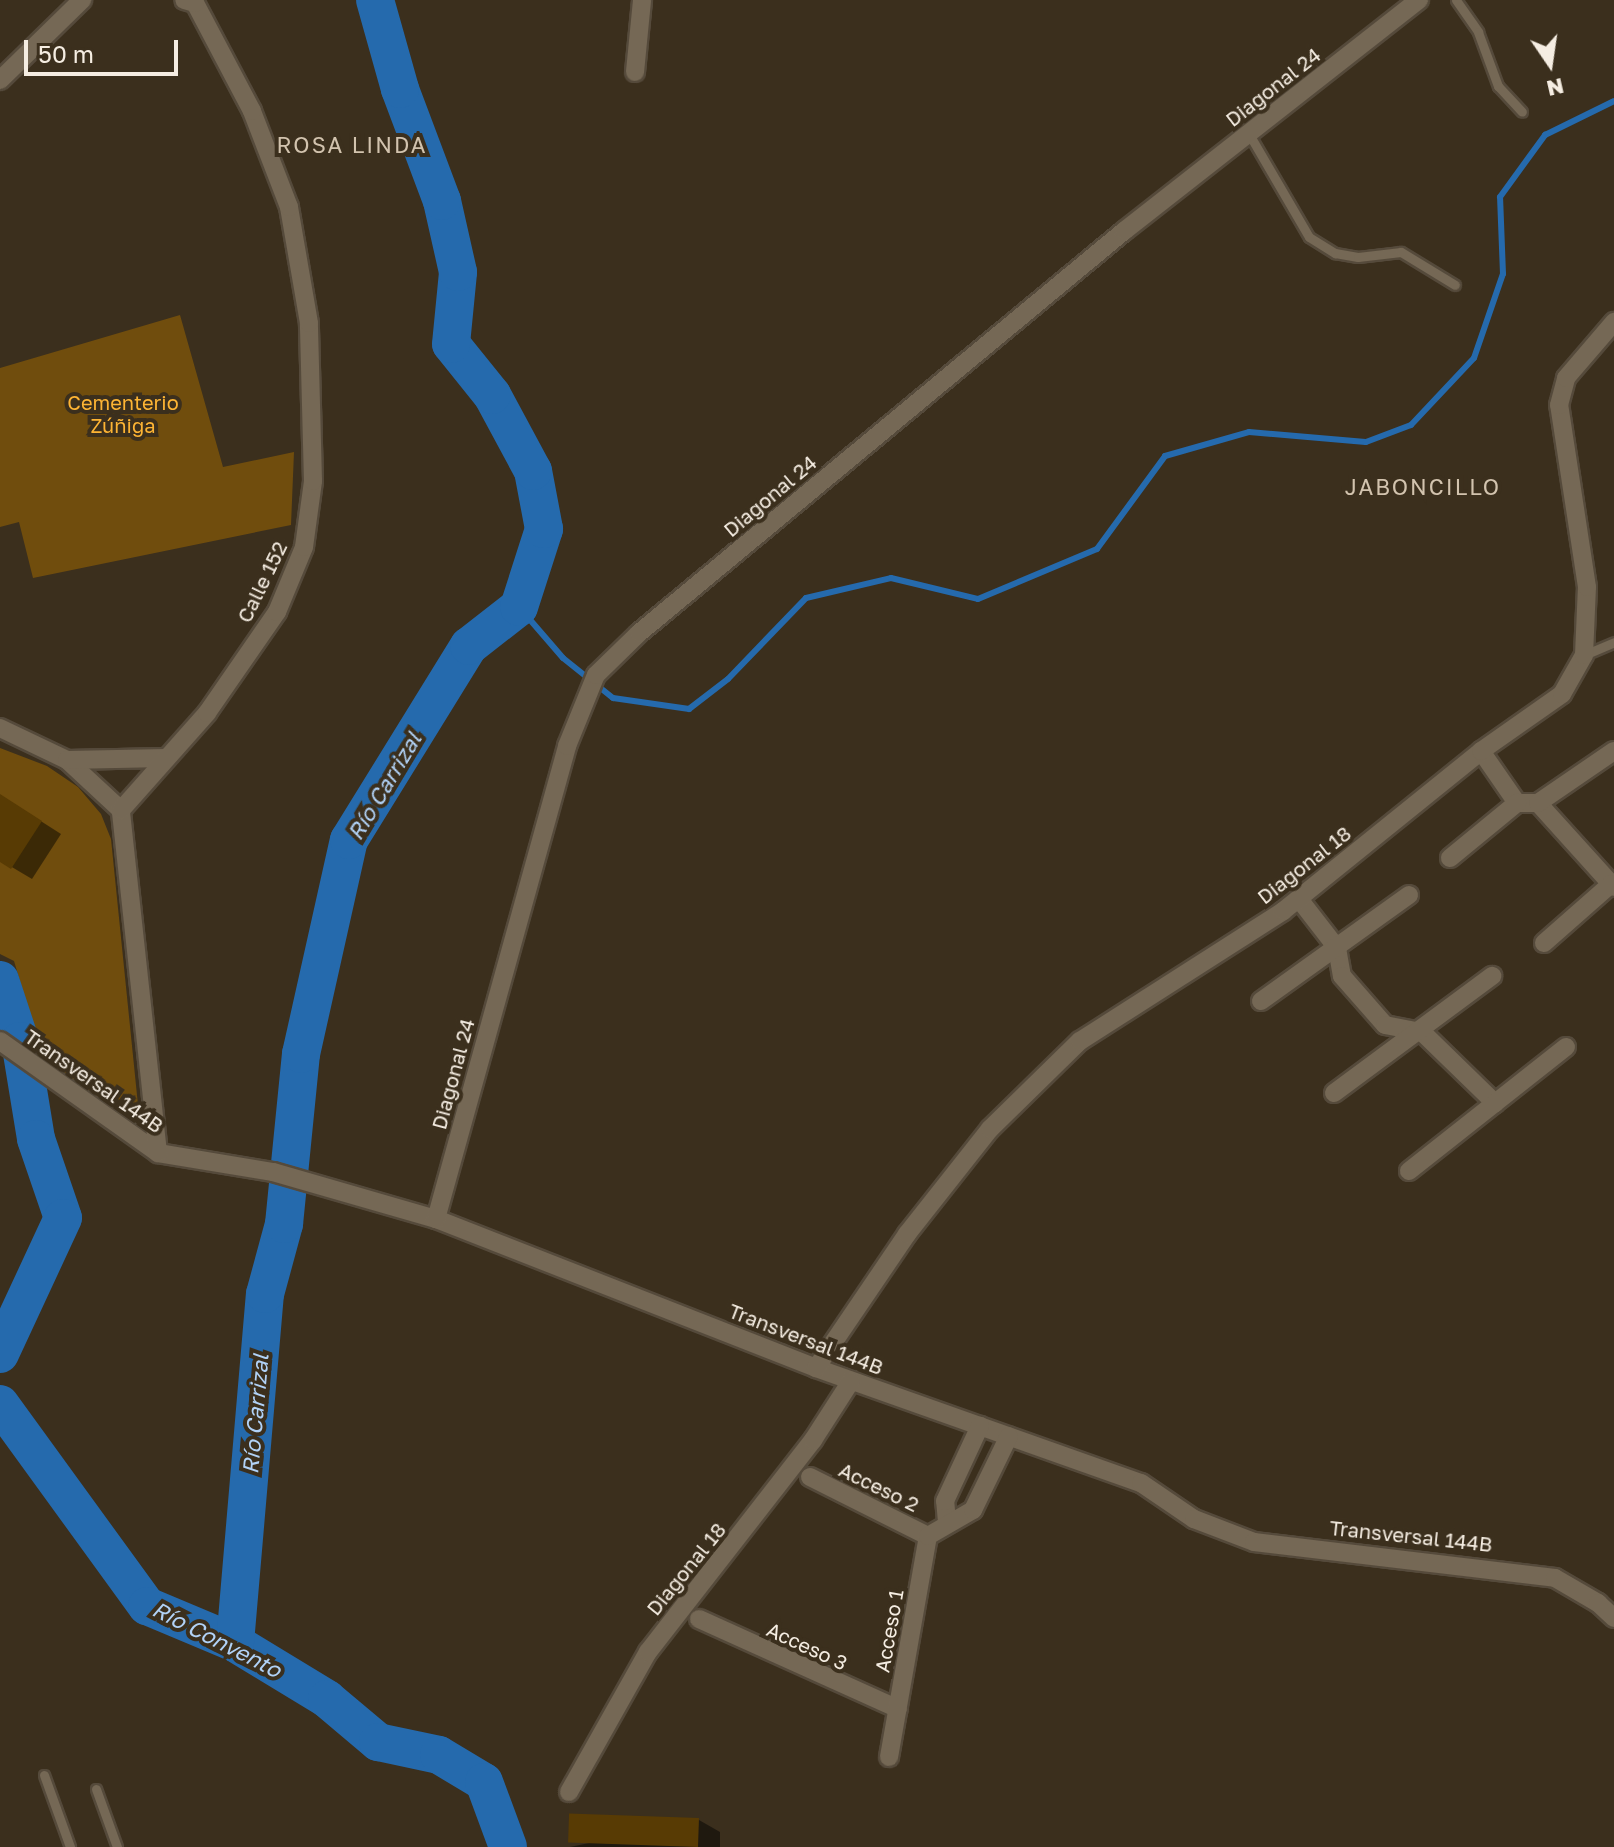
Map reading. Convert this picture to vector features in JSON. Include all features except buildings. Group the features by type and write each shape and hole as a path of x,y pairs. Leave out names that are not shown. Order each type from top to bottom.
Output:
{"street":[{"path":"0,80 82,0"},
{"path":"635,72 642,0"},
{"name":"Diagonal 24","path":"436,1219 567,746 596,675 639,633 953,372 1419,0"},
{"name":"Calle 152","path":"121,810 207,713 277,612 304,547 313,481 309,323 295,228 266,143 191,1"},
{"path":"1584,655 1587,587 1559,405 1566,378 1614,322"},
{"name":"Diagonal 18","path":"816,1368 907,1234 990,1129 1069,1052 1299,899 1481,751 1553,703 1584,655"},
{"path":"0,728 67,760 121,810 158,1153"},
{"path":"1481,751 1517,803"},
{"path":"1450,858 1517,803 1538,803 1614,751"},
{"path":"67,760 166,758"},
{"path":"1538,803 1613,885 1544,943"},
{"path":"1261,1001 1409,895"},
{"path":"1299,899 1337,948 1342,976 1385,1025 1422,1032 1495,1103"},
{"path":"1334,1093 1422,1032 1492,976"},
{"name":"Transversal 144B","path":"0,1041 158,1153 273,1172 436,1219 816,1368 1141,1483 1194,1519 1254,1542 1555,1578 1598,1603 1614,1618"},
{"path":"1409,1171 1566,1047"},
{"name":"Diagonal 18","path":"569,1792 648,1652 796,1463 851,1381"},
{"path":"947,1522 945,1501 980,1426"},
{"path":"928,1536 947,1522 973,1510 1009,1436"},
{"name":"Acceso 2","path":"810,1477 928,1536"},
{"name":"Acceso 1","path":"889,1757 928,1536"},
{"name":"Acceso 3","path":"699,1619 898,1709"}],"lane":[{"path":"1456,0 1478,32 1498,86 1522,112"},
{"path":"1249,134 1309,237 1335,253 1358,257 1401,252 1455,285"},
{"path":"1584,655 1614,642"},
{"path":"44,1775 70,1847"},
{"path":"96,1789 117,1847"}],"green space":[{"name":"Cementerio Zúñiga","path":"180,315 223,467 294,452 291,525 33,578 19,522 0,527 0,368"},
{"path":"0,748 47,766 78,787 101,814 111,839 138,1105 132,1120 116,1118 43,1058 14,961 0,954"}],"waterway":[{"name":"Río Carrizal","path":"235,1643 265,1294 284,1224 301,1054 349,840 469,646 519,607 544,529 533,471 492,395 451,344 458,272 442,201 400,89 375,0"},
{"path":"519,607 563,658 613,698 689,709 728,679 806,598 891,578 978,599 1097,549 1165,456 1249,432 1366,442 1411,425 1474,358 1503,274 1500,197 1545,135 1614,101"},
{"name":"Río Convento","path":"0,980 20,1041 36,1139 63,1218 0,1354"},
{"name":"Río Convento","path":"0,1404 147,1606 235,1643 327,1699 378,1742 439,1755 484,1782 508,1847"}],"district":[{"name":"ROSA LINDA","path":"352,145"},
{"name":"JABONCILLO","path":"1423,487"}]}
